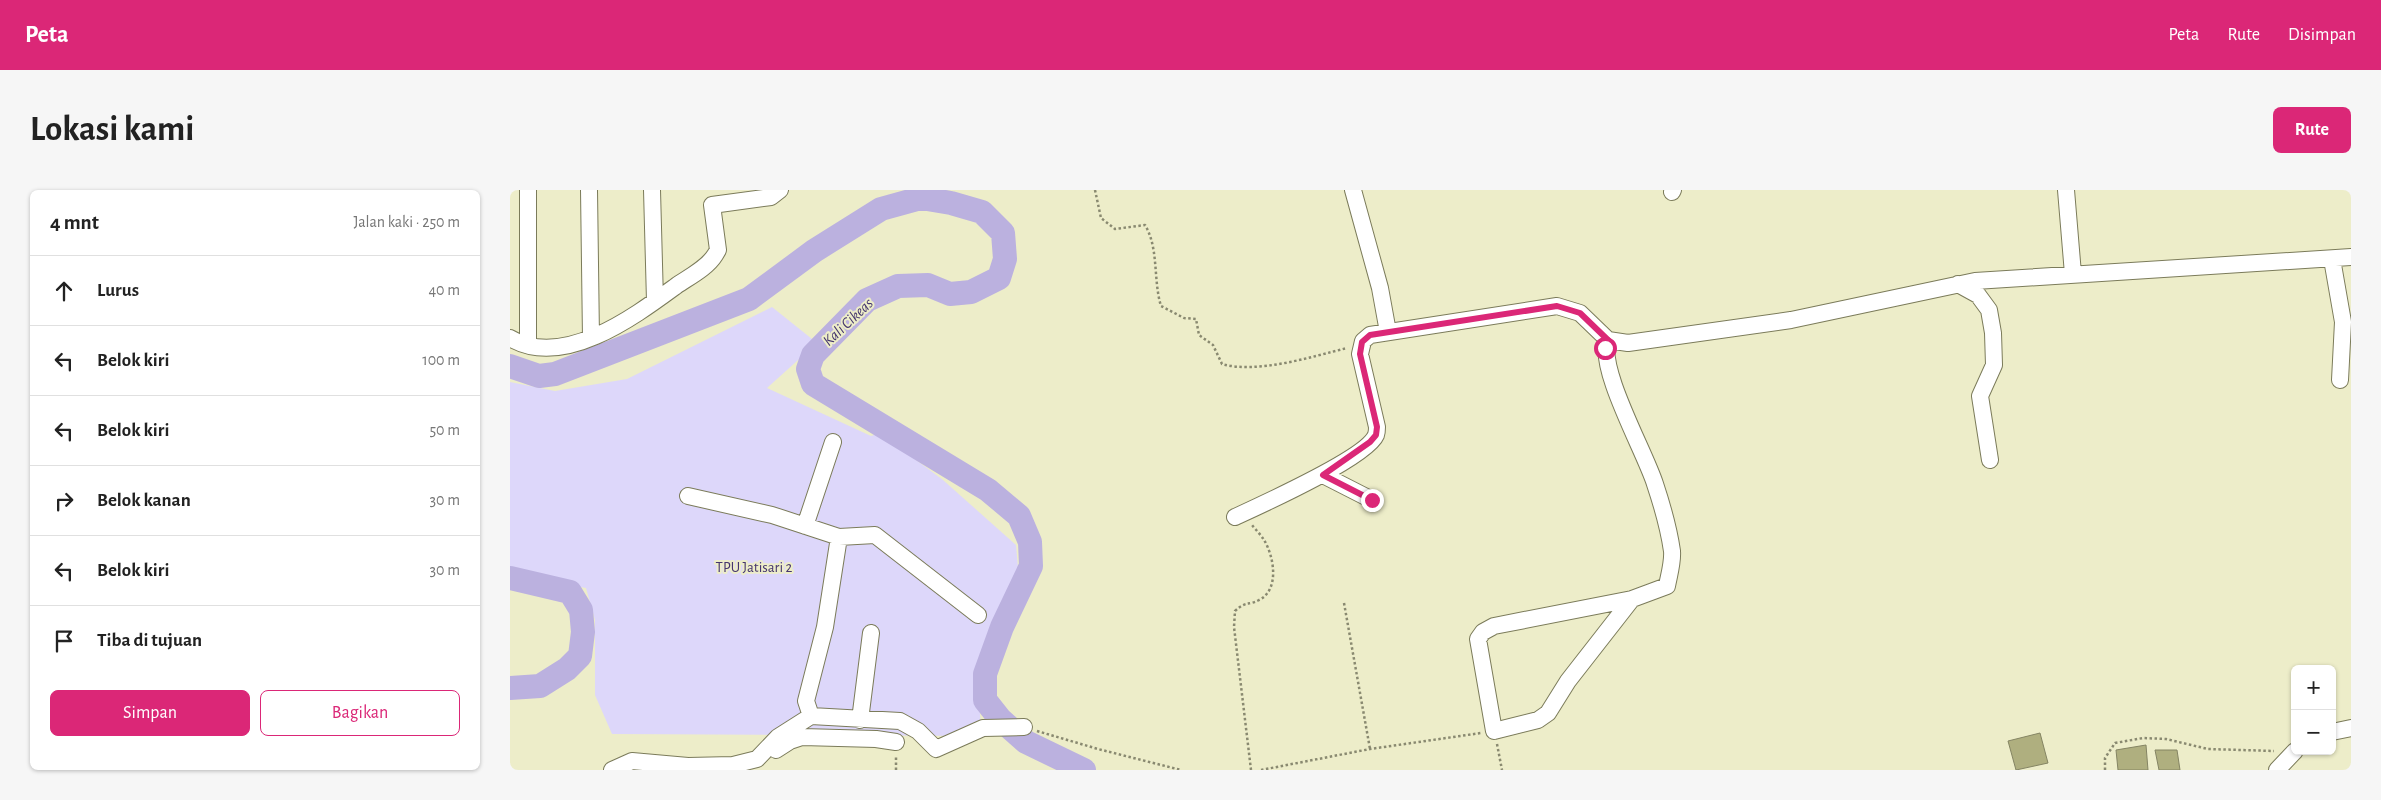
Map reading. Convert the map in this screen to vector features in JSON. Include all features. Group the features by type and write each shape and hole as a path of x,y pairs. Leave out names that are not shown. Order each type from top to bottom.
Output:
{"street":[{"path":"528,190 528,345"},
{"path":"589,190 591,338"},
{"path":"652,190 655,302"},
{"path":"510,338 528,345 544,348 559,346 591,338 640,312 716,255 718,250 712,205 771,197 780,190"},
{"path":"1353,190 1380,288 1388,332"},
{"path":"2066,190 2073,274"},
{"path":"1239,516 1323,475 1370,442 1376,435 1377,427 1360,354 1362,344 1370,335 1557,306 1580,313 1608,340 1628,343 1791,320 1958,284 2073,274 2351,257"},
{"path":"2332,259 2343,322 2340,380"},
{"path":"1958,284 1978,295 1989,310 1993,333 1994,365 1980,396 1990,460"},
{"path":"1608,340 1605,348 1606,360 1614,386 1655,484 1672,553 1668,586 1632,599 1494,626 1483,632 1478,639 1494,731 1538,720 1548,713 1568,681 1632,599"},
{"path":"805,526 833,442"},
{"path":"1323,475 1372,500"},
{"path":"688,496 772,515 839,537 875,535 978,615"},
{"path":"811,716 806,701 825,627 839,537"},
{"path":"860,720 871,633"},
{"path":"759,761 778,737 811,716 900,721 918,731 936,749 983,728 1024,727"},
{"path":"2336,731 2351,728"},
{"path":"612,770 632,761 688,766 733,765 759,761 790,741 802,737 876,738 896,742"},
{"path":"2277,770 2291,755"}],"path":[{"path":"1095,190 1101,218 1115,229 1145,225 1152,236 1155,283 1161,306 1184,318 1196,319 1199,335 1213,345 1222,364 1246,368 1309,359 1362,344"},
{"path":"1239,516 1265,541 1274,574 1271,587 1260,600 1244,603 1235,612 1234,627 1251,770"},
{"path":"1344,603 1370,749"},
{"path":"1024,727 1098,749 1181,770"},
{"path":"1261,770 1370,749 1494,731 1502,770"},
{"path":"2105,770 2105,758 2115,743 2143,738 2166,739 2208,750 2278,750"}],"green space":[{"name":"TPU Jatisari 2","path":"772,307 817,343 767,388 871,436 880,433 943,480 1016,545 1019,579 978,667 981,736 612,734 595,695 595,620 586,588 510,574 510,382 555,391 627,379"}],"building":[{"path":"2040,733 2048,763 2016,770 2008,741"},
{"path":"2146,745 2148,770 2118,770 2116,750"},
{"path":"2155,750 2177,750 2180,770 2159,770"}],"waterway":[{"name":"Kali Cikeas","path":"510,366 539,376 555,374 749,299 814,251 881,209 921,198 951,203 982,212 1003,233 1005,259 999,278 971,292 950,294 928,285 898,286 867,300 813,355 808,369 813,384 988,490 1019,516 1030,542 1031,566 1002,627 985,674 985,700 1000,719 1026,742 1084,770"},
{"name":"Kali Cikeas","path":"510,578 570,592 581,610 583,632 580,656 567,669 540,686 510,688"}],"route":[{"path":"1372,500 1323,475 1370,442 1376,435 1377,427 1360,354 1362,342 1370,335 1532,308 1557,306 1580,313 1608,340 1605,348"}]}
